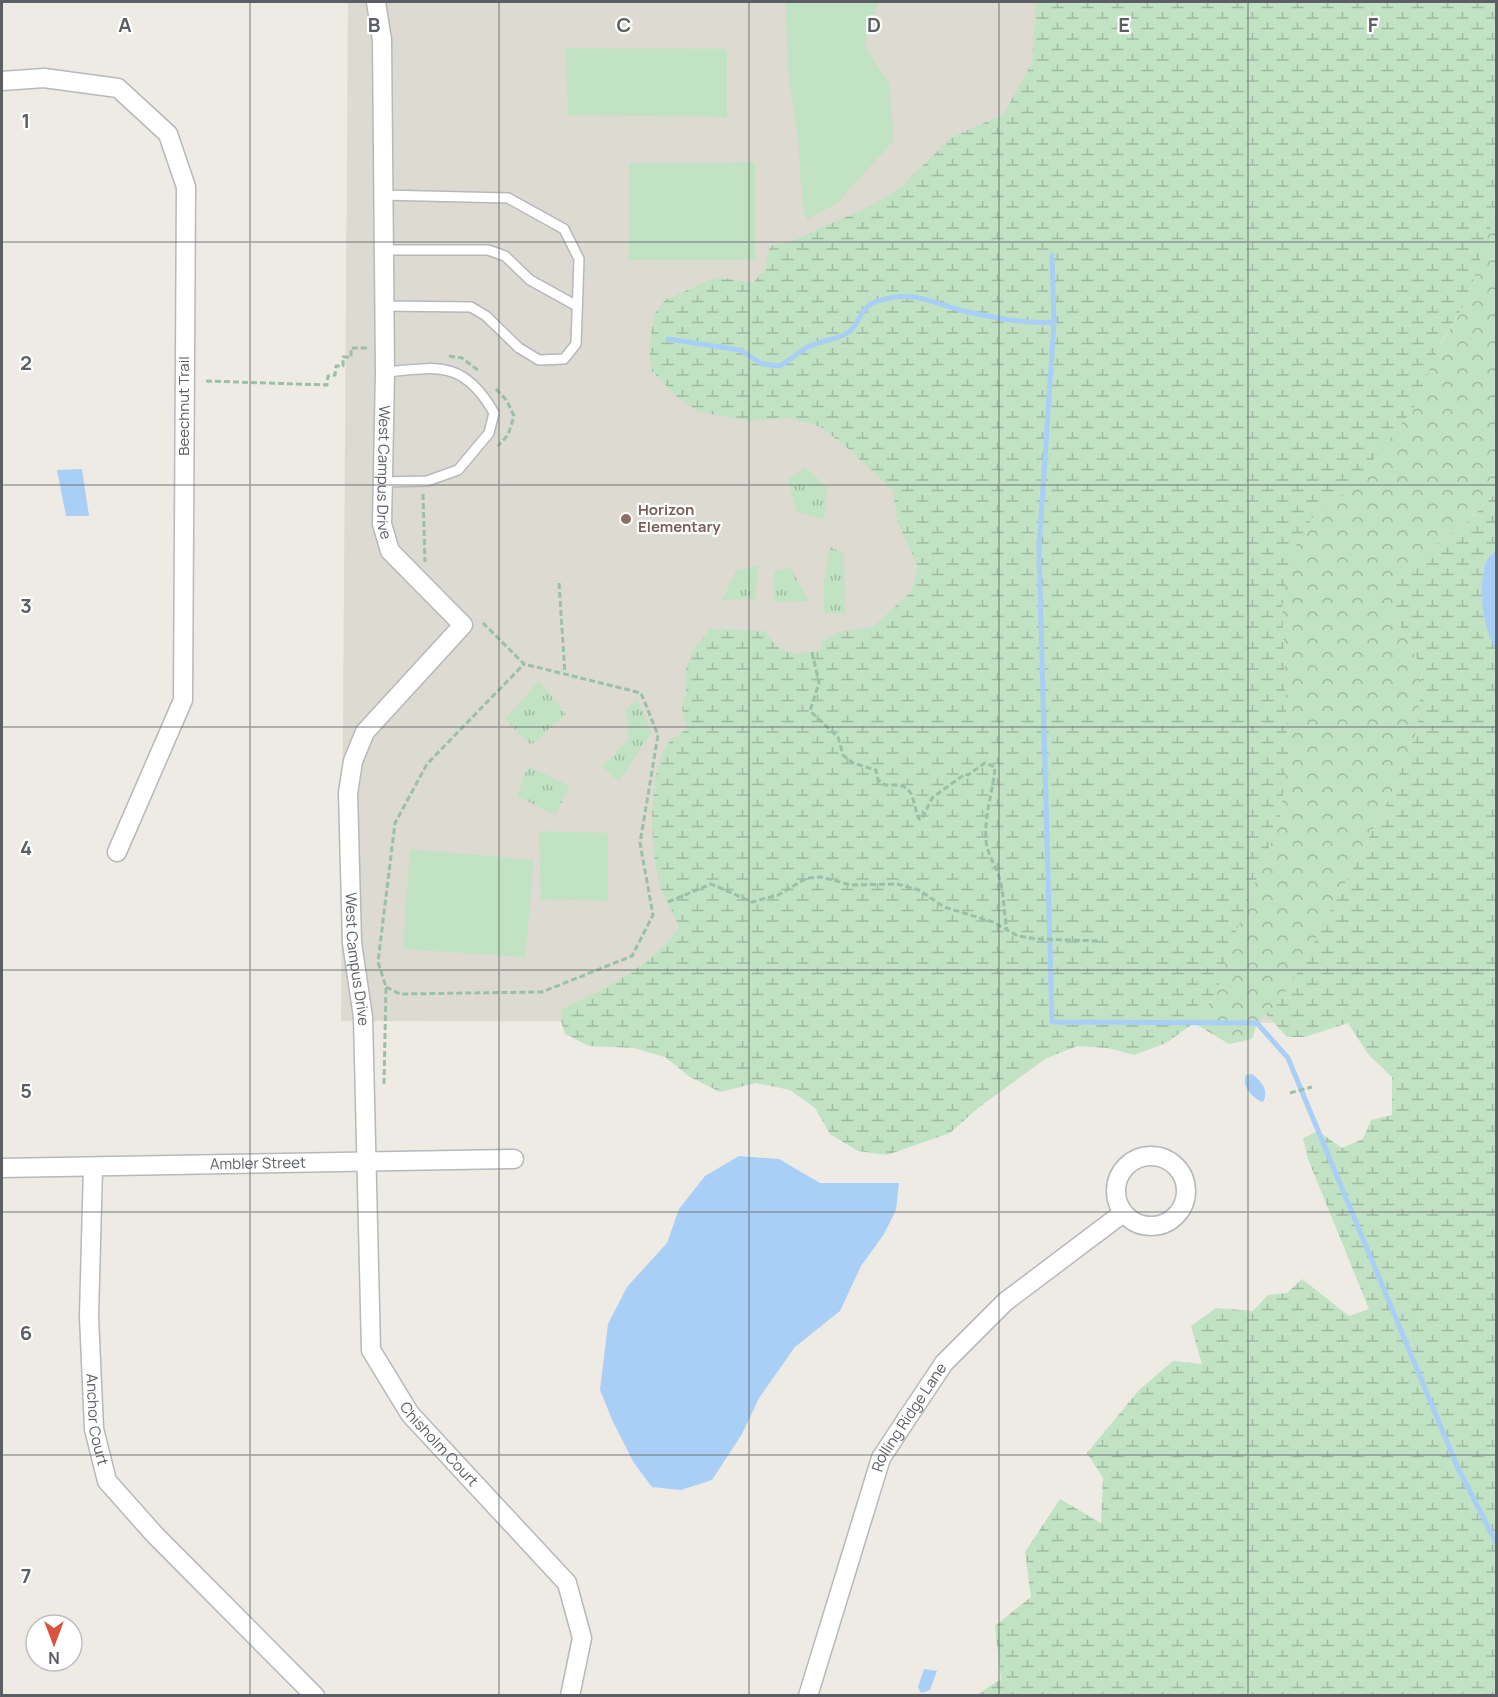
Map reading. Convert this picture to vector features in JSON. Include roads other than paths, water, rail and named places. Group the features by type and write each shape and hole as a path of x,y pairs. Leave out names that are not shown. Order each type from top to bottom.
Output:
{"street":[{"name":"West Campus Drive","path":"367,1161 363,1017 352,943 348,793 353,761 365,732 463,625 390,551 382,524 385,372 376,348 383,306 382,40 376,2"},
{"name":"Beechnut Trail","path":"2,81 44,78 118,88 168,135 186,187 183,700 117,852"},
{"name":"Ambler Street","path":"2,1168 514,1158"},
{"name":"Chisholm Court","path":"367,1161 371,1350 410,1414 567,1583 582,1638 570,1695"},
{"name":"Anchor Court","path":"93,1168 89,1316 93,1418 107,1481 155,1534 315,1695"},
{"name":"Rolling Ridge Lane","path":"808,1695 881,1458 945,1363 1005,1302 1123,1213"}],"lane":[{"path":"382,195 508,198 564,229 579,259 576,344 564,359 539,360 519,348 486,316 471,308 383,306"},
{"path":"383,250 488,250 505,256 530,280 578,306"},
{"path":"382,482 426,481 458,470 489,433 494,413 483,394 462,376 440,367 385,372"}],"water":[{"path":"82,469 89,516 66,516 57,470"},
{"path":"1496,550 1496,650 1485,620 1482,586 1486,562"},
{"path":"1252,1074 1264,1086 1263,1102 1252,1095 1245,1083 1246,1075"},
{"path":"739,1156 779,1159 820,1183 899,1183 896,1210 884,1234 861,1266 840,1311 795,1347 759,1398 742,1434 712,1480 681,1490 652,1487 634,1463 600,1390 608,1324 627,1287 667,1243 679,1209 705,1176"},
{"path":"924,1669 937,1671 930,1690 921,1693 918,1687"}],"waterway":[{"path":"1052,255 1054,322 1039,549 1052,1022 1257,1023 1288,1058 1458,1468 1496,1542"},
{"path":"668,339 740,350 762,364 780,366 811,345 849,332 870,304 889,298 912,297 1000,318 1054,322"}],"place":[{"name":"Horizon Elementary","path":"626,519"}]}
